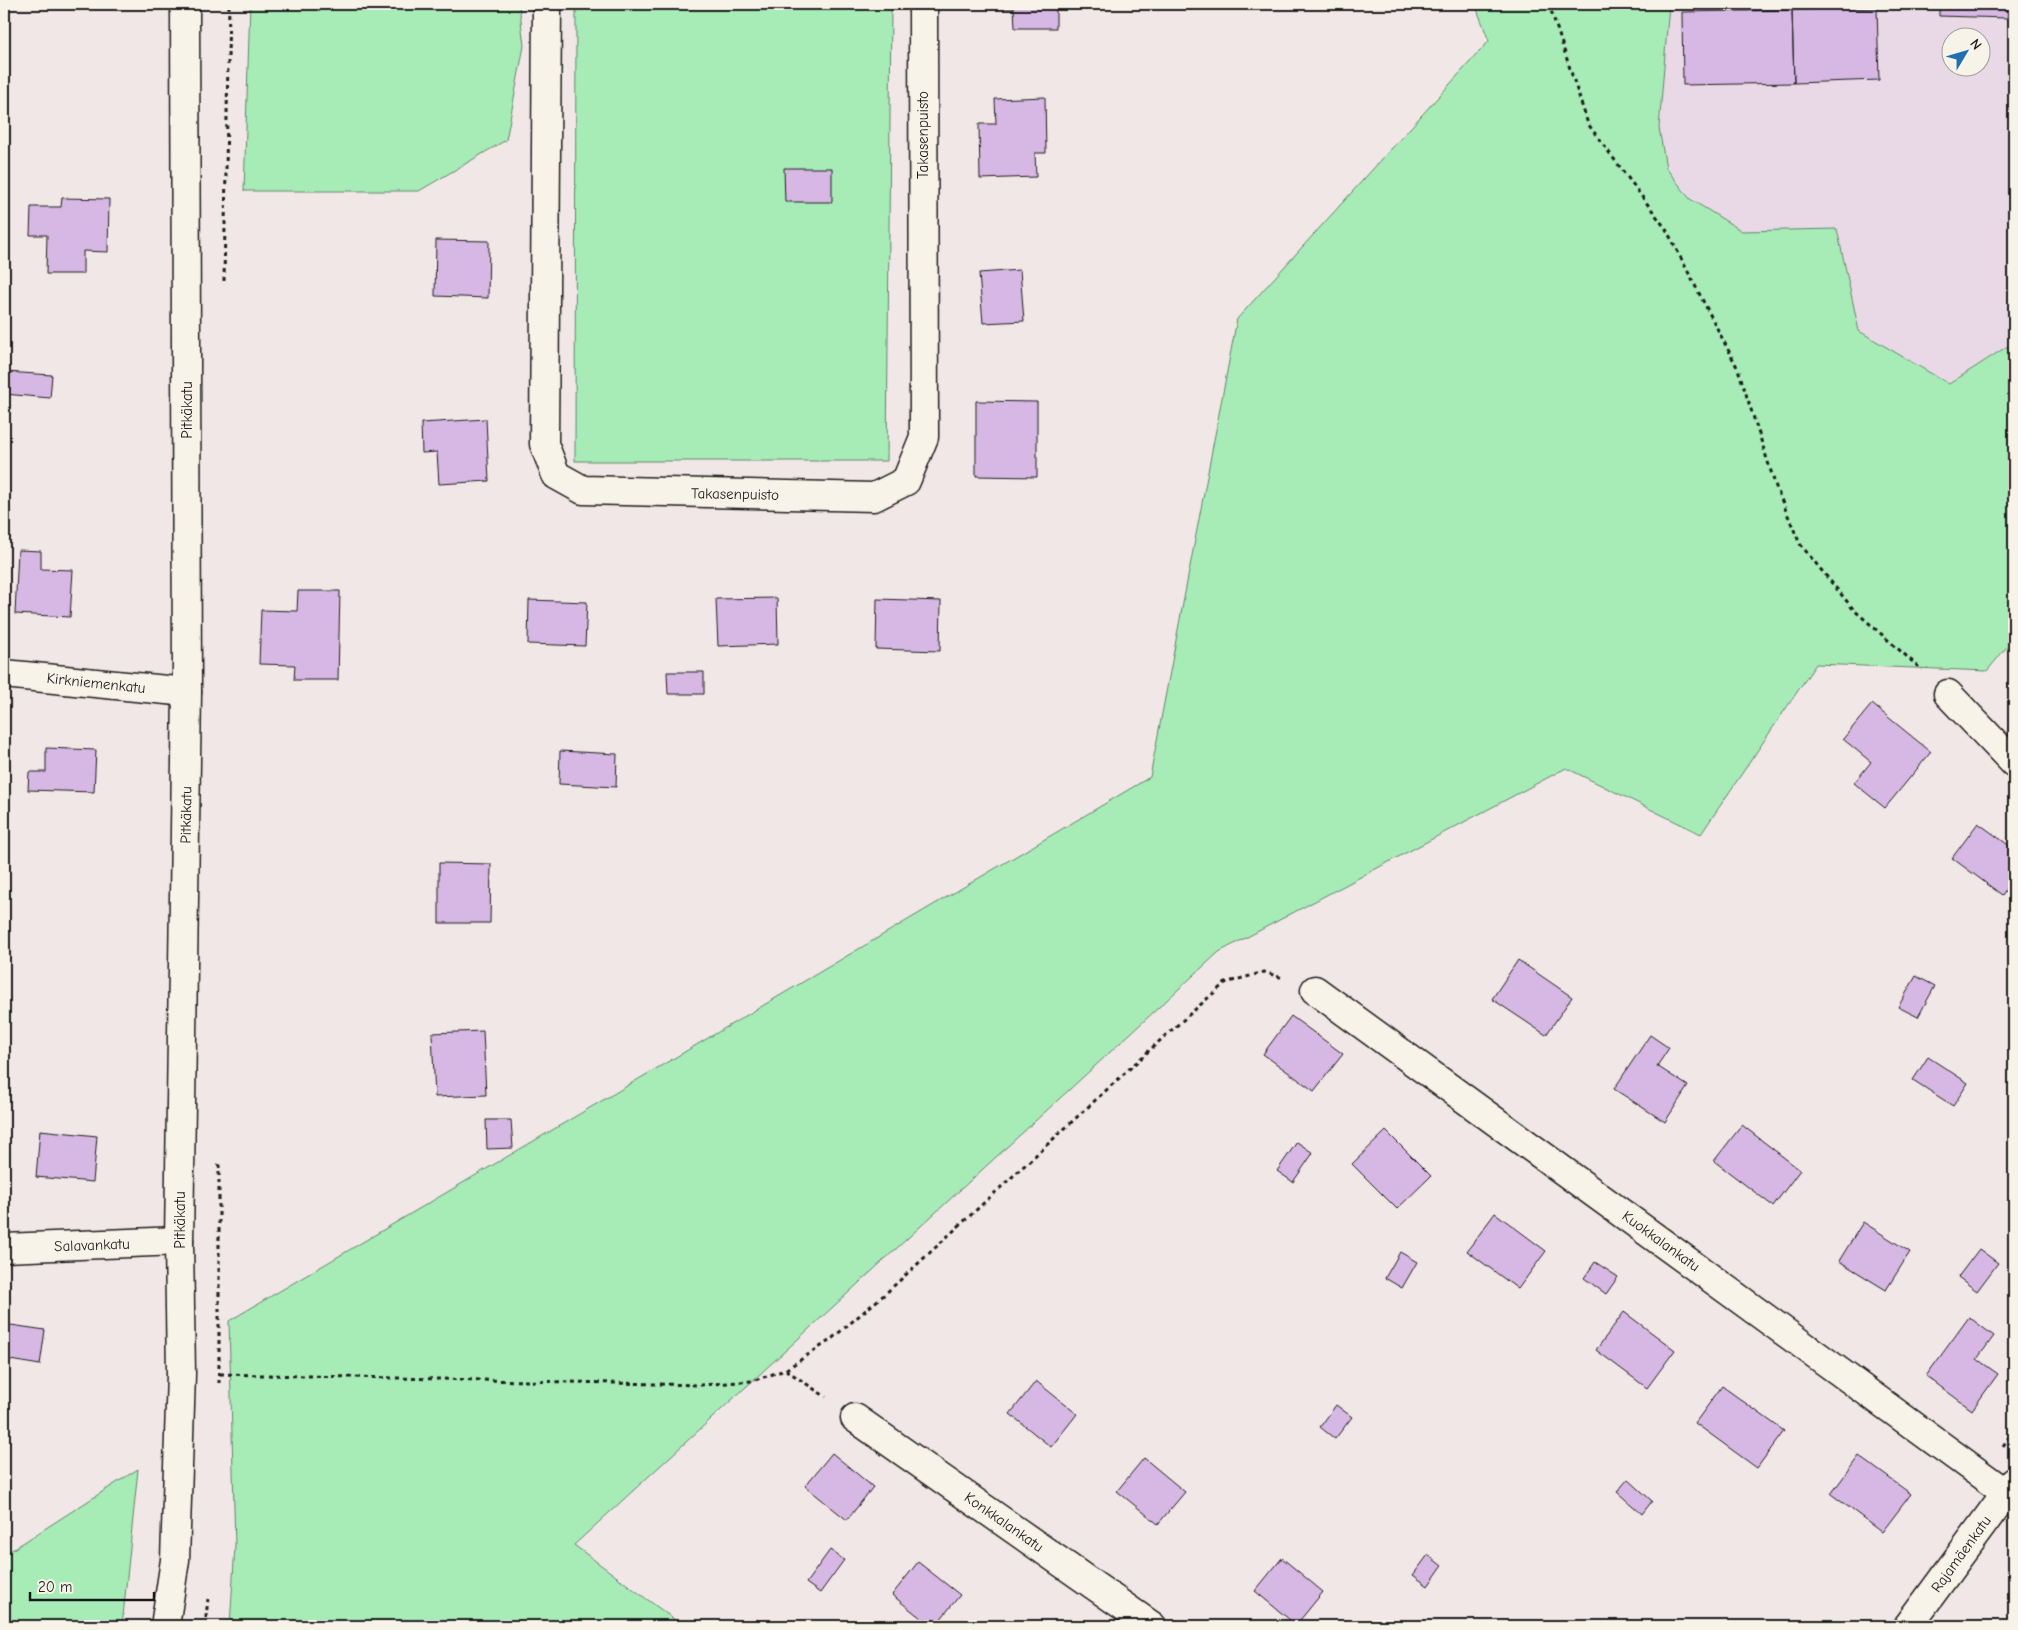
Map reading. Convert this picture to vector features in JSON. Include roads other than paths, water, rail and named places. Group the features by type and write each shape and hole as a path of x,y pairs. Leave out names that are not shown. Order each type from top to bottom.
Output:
{"street":[{"name":"Pitkäkatu","path":"164,1626 174,1560 182,1374 179,1241 187,692 185,4"},
{"name":"Takasenpuisto","path":"547,4 544,444 556,475 583,490 874,497 906,481 924,437 923,4"},
{"name":"Kirkniemenkatu","path":"4,674 187,692"},
{"path":"1948,694 2014,763"},
{"name":"Kuokkalankatu","path":"1315,990 2010,1488"},
{"name":"Salavankatu","path":"4,1248 179,1241"},
{"name":"Konkkalankatu","path":"855,1418 1152,1626"},
{"name":"Rajamäenkatu","path":"1908,1626 2010,1488"}]}
